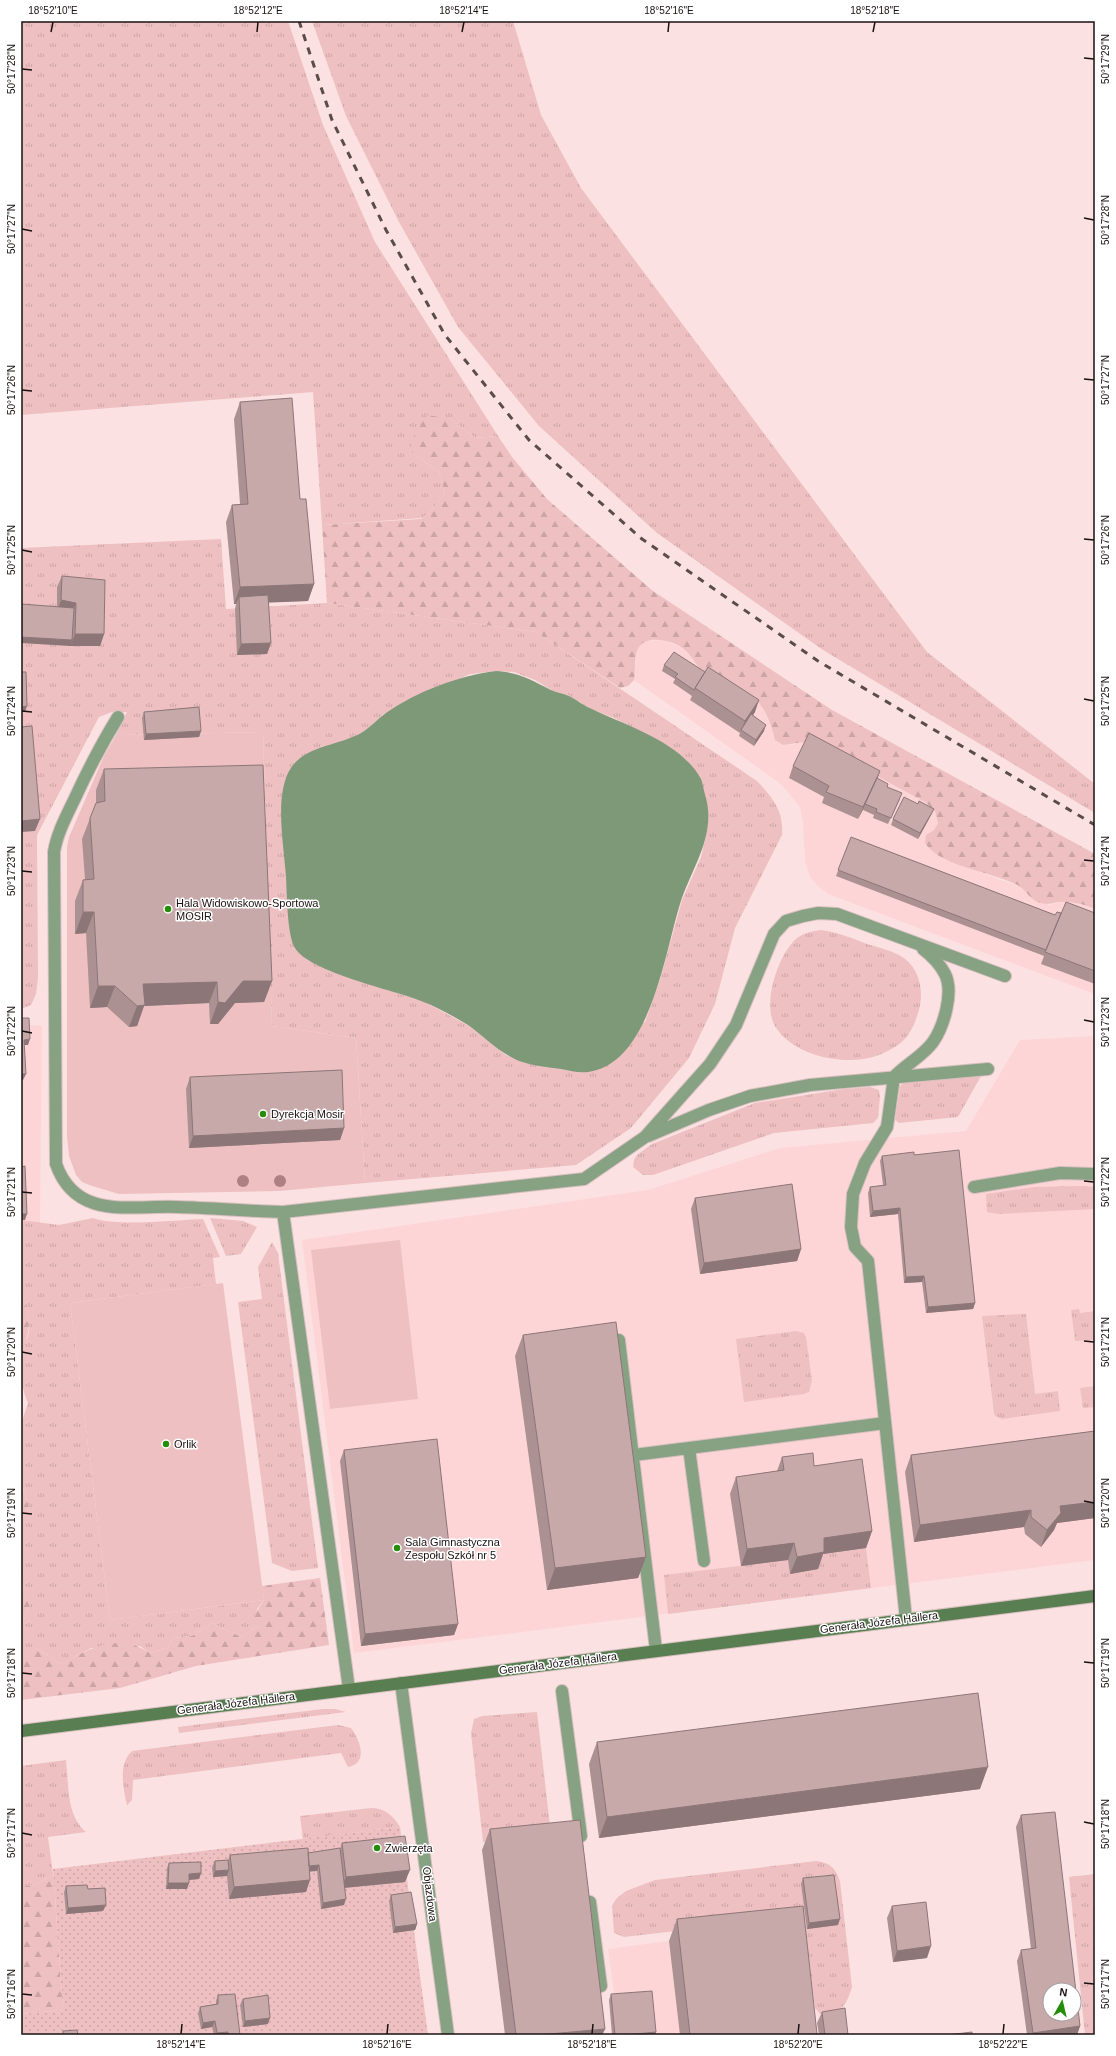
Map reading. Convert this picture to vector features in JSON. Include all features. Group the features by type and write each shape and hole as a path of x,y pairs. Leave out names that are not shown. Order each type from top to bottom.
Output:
{"street":[{"path":"118,717 101,745 56,840 54,860 56,1164 61,1177 72,1190 85,1199 119,1209 175,1207 283,1212 584,1179 645,1137 710,1110 750,1096 810,1085 988,1069"},
{"path":"645,1137 710,1064 732,1032 774,934 786,921 818,913 836,914 1005,976"},
{"path":"906,1619 868,1261 855,1247 851,1227 853,1194 865,1163 887,1127 894,1077 933,1042 947,1009 948,993 946,976 936,960 917,944"},
{"path":"974,1187 1060,1173 1095,1174"},
{"path":"283,1212 349,1689"},
{"path":"619,1340 634,1455 656,1650"},
{"path":"634,1455 885,1423"},
{"path":"689,1448 704,1561"},
{"name":"Generała Józefa Hallera","path":"21,1731 1095,1596"},
{"name":"Objazdowa","path":"401,1683 416,1778 448,2035"},
{"path":"562,1691 582,1846"},
{"path":"589,1893 601,1986"}],"shaded area":[{"path":"662,640 683,648 698,666 749,694 762,706 772,728 775,740 792,745 812,741 925,802 935,811 938,823 934,830 945,859 1020,887 1049,905 1060,902 1073,902 1095,909 1095,994 828,894 819,887 810,877 805,861 803,822 800,807 781,784 634,680 636,653 639,646 646,641"},
{"path":"496,671 519,675 553,691 567,695 589,708 652,736 667,745 692,766 701,779 706,798 708,826 705,839 680,904 653,1001 642,1025 629,1046 613,1062 593,1071 573,1071 531,1064 514,1059 468,1025 433,1006 353,979 317,965 303,957 295,948 290,934 281,810 284,784 288,773 294,764 311,752 361,733 398,705 425,691 467,677"},
{"path":"21,1024 42,1026 40,1224 21,1220"},
{"path":"1095,1036 1095,1560 354,1653 302,1240 648,1190 780,1148 966,1131 1020,1040"},
{"path":"669,1941 807,2035 654,2035 615,2000 608,1949"}],"green space":[{"path":"21,21 288,21 323,125 375,242 498,436 475,438 451,419 410,451 439,472 445,494 428,514 422,518 322,525 313,392 21,415"},
{"path":"312,21 513,21 541,115 581,188 927,652 1095,784 1095,813 823,650 657,533 539,426 458,327 399,222 346,116"},
{"path":"428,415 451,419 475,438 498,436 512,457 547,499 653,591 832,710 1095,854 1095,909 1073,902 1046,904 1038,902 1019,886 1009,881 943,858 932,851 925,843 926,835 934,830 938,823 935,811 925,802 812,741 783,745 775,740 766,714 754,697 748,693 718,681 705,673 684,649 674,643 654,640 643,643 637,651 635,659 634,680 628,686 620,688 536,632 327,603 322,525 421,519 428,514 445,494 439,472 410,451 416,429"},
{"path":"221,539 226,609 327,603 536,632 757,781 776,805 781,819 782,835 735,928 715,1004 689,1058 631,1128 576,1165 365,1183 356,1038 272,1026 263,732 116,735 127,712 112,712 99,717 37,835 38,978 36,994 31,1005 21,1009 21,548","holes":["496,671 514,672 535,680 553,691 568,695 591,709 614,718 669,747 706,836 701,857 682,900 660,980 645,1022 524,1063 506,1055 469,1026 425,1002 357,980 318,965 321,747 344,742 365,731 384,714 470,674"]},
{"path":"263,732 272,1026 356,1038 365,1183 280,1191 119,1194 92,1186 82,1182 76,1175 69,1156 67,1136 67,847 69,837 104,756 116,735"},
{"path":"821,930 850,937 899,955 912,966 921,988 920,1005 912,1028 906,1038 898,1045 873,1057 847,1060 833,1059 805,1051 783,1036 775,1026 771,1017 771,993 783,956 789,946 796,939 802,935"},
{"path":"981,1076 958,1117 899,1123 895,1120 900,1086 905,1081"},
{"path":"870,1087 879,1090 880,1096 878,1118 873,1123 774,1133 653,1175 643,1175 633,1167 634,1160 637,1155 652,1144 755,1103 844,1089"},
{"path":"1034,1187 1095,1187 1095,1209 998,1214 987,1212 986,1194"},
{"path":"93,1218 104,1221 131,1223 203,1219 220,1257 213,1258 216,1284 70,1303 110,1620 264,1600 257,1609 258,1626 241,1637 212,1623 192,1636 173,1638 168,1648 150,1653 140,1646 91,1648 61,1664 36,1648 28,1648 21,1657 21,1627 30,1605 21,1583 24,1570 24,1524 29,1507 22,1484 21,1424 28,1403 22,1385 21,1351 28,1336 29,1327 27,1312 21,1300 21,1220 59,1225"},
{"path":"210,1218 243,1221 257,1227 241,1254 226,1256"},
{"path":"400,1240 418,1399 330,1409 311,1250"},
{"path":"272,1242 278,1253 318,1568 292,1571 272,1563 238,1302 262,1299 258,1267"},
{"name":"Orlik","path":"223,1283 264,1600 110,1620 70,1303"},
{"path":"21,1300 27,1312 29,1326 21,1351"},
{"path":"1079,1309 1080,1313 1095,1311 1095,1340 1075,1341 1071,1310"},
{"path":"1026,1314 1035,1394 1058,1391 1060,1411 1002,1419 995,1416 994,1413 982,1316"},
{"path":"796,1331 804,1333 806,1337 812,1381 809,1392 804,1394 744,1402 736,1339"},
{"path":"1095,1386 1095,1407 1083,1408 1080,1388"},
{"path":"21,1449 22,1484 29,1507 24,1525 24,1570 21,1575"},
{"path":"866,1548 871,1588 668,1614 664,1575 788,1560 791,1574 817,1555"},
{"path":"320,1578 329,1645 196,1666 120,1688 21,1700 21,1657 28,1647 36,1648 61,1664 94,1648 116,1643 138,1647 150,1653 168,1648 173,1638 192,1636 212,1623 241,1637 258,1626 253,1617 264,1600 262,1586"},
{"path":"21,1586 30,1605 21,1627"},
{"path":"323,1709 335,1709 346,1712 179,1733 178,1727"},
{"path":"537,1712 551,1835 483,1842 471,1733 474,1719 482,1716"},
{"path":"338,1725 351,1728 360,1745 361,1756 355,1765 348,1767 341,1753 133,1780 132,1800 127,1805 123,1784 123,1769 128,1756 132,1751"},
{"path":"66,1760 68,1789 72,1808 75,1817 86,1832 48,1837 53,1874 37,1884 21,1887 21,1766"},
{"path":"371,1808 380,1809 388,1813 400,1827 303,1839 300,1816"},
{"path":"400,1827 428,2035 21,2035 21,2014 63,2010 53,1869"},
{"path":"816,1861 831,1866 836,1872 840,1881 852,1987 842,2008 833,2012 820,2014 815,2008 806,1935 797,1917 624,1937 614,1933 612,1906 616,1899 626,1891 655,1880"},
{"path":"53,1869 63,2010 21,2014 21,1887 37,1884 53,1874"},
{"path":"1095,1874 1095,2035 1085,2035 1082,2005 1082,1982 1080,1982 1069,1877"}],"building":[{"path":"292,398 300,499 306,499 314,584 240,587 232,505 248,504 240,402"},
{"path":"62,576 105,580 104,634 75,634 76,603 61,600"},
{"path":"268,595 271,643 241,644 239,597"},
{"path":"21,604 74,608 72,640 21,637"},
{"path":"674,652 705,672 694,690 675,677 678,674 664,665"},
{"path":"708,667 759,700 745,721 695,688"},
{"path":"21,672 26,672 27,706 21,707"},
{"path":"199,707 201,731 146,734 144,712"},
{"path":"751,714 766,725 756,740 741,730"},
{"path":"32,726 40,819 21,821 21,727"},
{"path":"809,733 880,771 863,807 826,792 829,786 793,766"},
{"name":"Hala Widowiskowo-Sportowa MOSIR","path":"263,765 272,981 243,981 225,1003 218,1002 217,982 143,984 145,1005 137,1006 115,986 98,986 94,912 83,912 83,880 94,879 90,818 96,803 105,801 104,769"},
{"path":"877,778 888,784 887,787 902,793 891,818 876,812 877,809 865,804"},
{"path":"904,797 918,804 919,801 934,809 920,833 893,819"},
{"path":"851,837 1055,915 1057,912 1061,913 1046,950 838,870"},
{"path":"1066,902 1095,913 1095,971 1045,952"},
{"path":"21,1018 29,1018 30,1039 24,1040 26,1074 21,1074"},
{"name":"Dyrekcja Mosir","path":"342,1070 344,1128 193,1136 190,1077"},
{"path":"959,1150 975,1303 928,1307 924,1276 906,1277 900,1208 873,1211 870,1187 886,1185 882,1156 914,1152 914,1155"},
{"path":"25,1166 27,1214 21,1214 21,1167"},
{"path":"792,1184 801,1249 704,1263 695,1198"},
{"path":"616,1322 646,1557 555,1568 523,1335"},
{"path":"1095,1431 1095,1502 1060,1506 1061,1513 1047,1530 1031,1517 1031,1510 920,1525 911,1455"},
{"name":"Sala Gimnastyczna Zespołu Szkół nr 5","path":"437,1439 458,1624 365,1634 344,1450"},
{"path":"813,1453 814,1466 862,1459 872,1531 824,1538 824,1552 797,1557 794,1543 747,1549 736,1477 784,1470 782,1457"},
{"path":"978,1693 988,1767 607,1817 597,1742"},
{"path":"1055,1812 1075,1982 1042,1982 1042,2022 1080,2022 1080,2026 1033,2033 1021,1950 1036,1948 1021,1815"},
{"path":"580,1820 605,2029 538,2035 516,2035 490,1829"},
{"path":"405,1836 410,1870 346,1877 342,1843"},
{"path":"308,1848 310,1880 234,1887 230,1855"},
{"path":"340,1848 346,1899 323,1903 319,1865 309,1866 308,1853"},
{"path":"228,1860 229,1870 215,1871 215,1861"},
{"path":"201,1862 201,1873 189,1874 189,1883 168,1883 169,1863"},
{"path":"834,1875 840,1919 809,1923 803,1878"},
{"path":"87,1885 88,1889 105,1888 106,1905 68,1908 66,1886"},
{"path":"411,1892 417,1924 395,1927 391,1895"},
{"path":"926,1902 931,1946 897,1951 892,1906"},
{"path":"803,1906 817,2034 690,2035 677,1919"},
{"path":"652,1991 656,2032 615,2035 611,1994"},
{"path":"235,1994 240,2035 228,2035 228,2032 217,2033 215,2021 203,2023 200,2007 218,2004 218,1995"},
{"path":"268,1995 270,2018 245,2021 243,1999"},
{"path":"845,2008 848,2035 825,2035 822,2012"},
{"path":"77,2030 78,2035 63,2035 63,2031"},
{"path":"972,2032 972,2035 948,2035"}],"railway":[{"path":"299,21 332,120 386,230 445,335 529,440 642,539 818,661 1095,825"}],"place":[{"name":"Hala Widowiskowo-Sportowa MOSIR","path":"168,909"},
{"name":"Dyrekcja Mosir","path":"263,1114"},
{"name":"Orlik","path":"166,1444"},
{"name":"Sala Gimnastyczna Zespołu Szkół nr 5","path":"397,1548"},
{"name":"Zwierzęta","path":"377,1848"}]}
